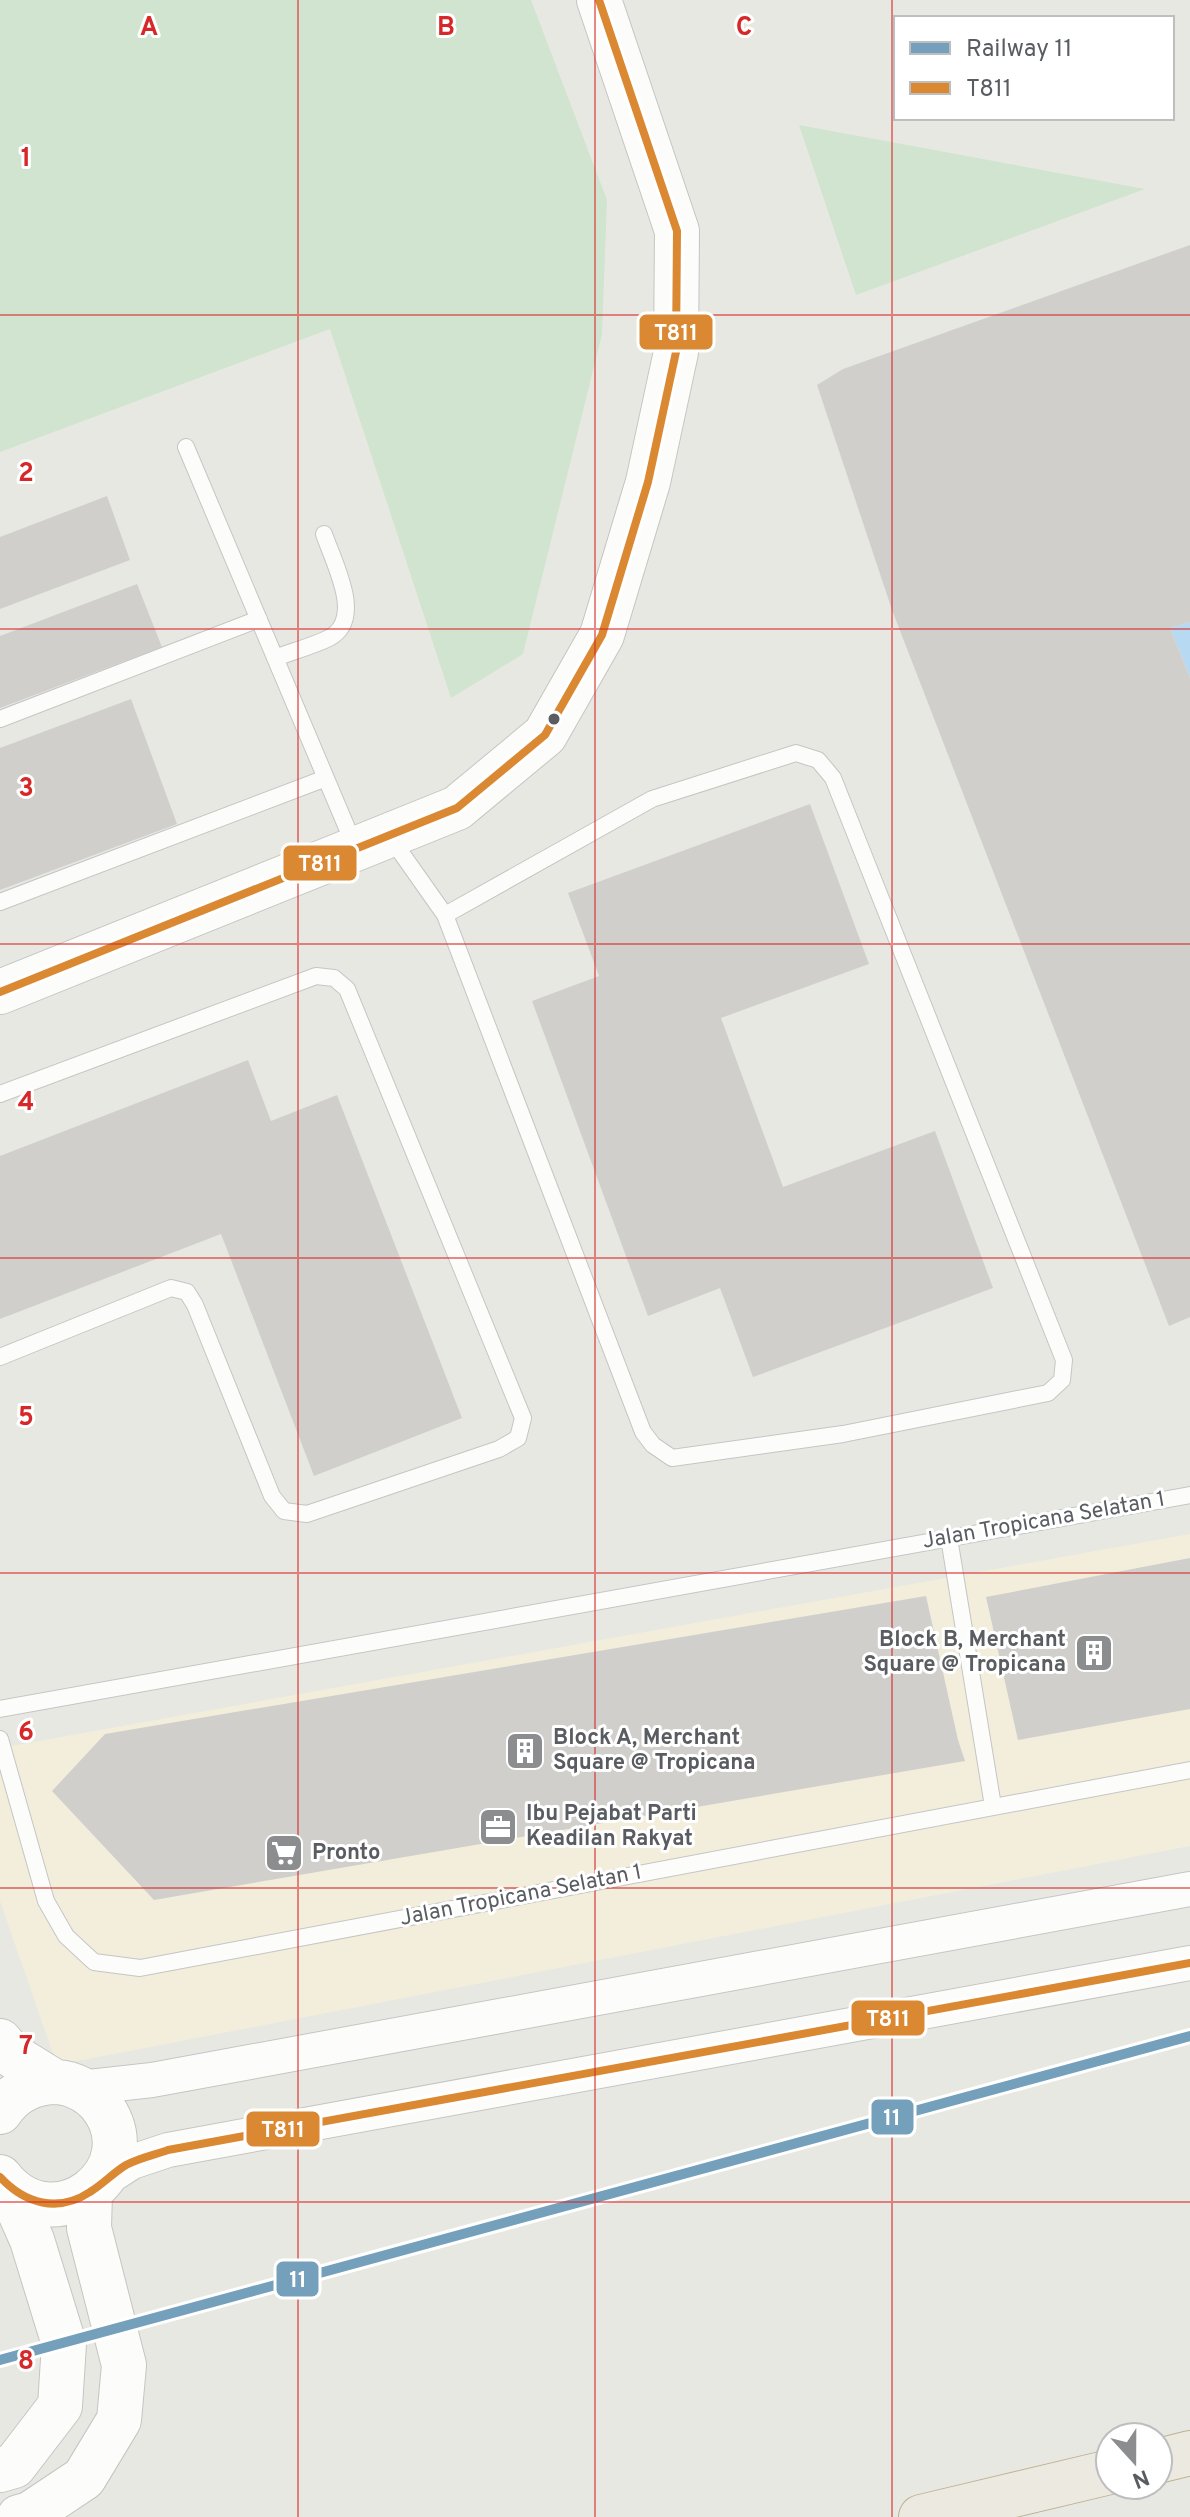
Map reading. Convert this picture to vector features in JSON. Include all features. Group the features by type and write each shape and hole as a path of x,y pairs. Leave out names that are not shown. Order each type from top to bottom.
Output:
{"highway":[{"path":"921,2517 1094,2476"}],"street":[{"path":"0,992 457,808 545,735 602,635 648,482 676,352 677,231 599,0"},
{"path":"0,2112 20,2091 37,2084 152,2080 1190,1889"},
{"path":"5,2183 29,2201 49,2205 71,2203 132,2162 168,2150 1190,1963"},
{"path":"0,2041 13,2056 101,2105 113,2129 114,2148 110,2166 96,2187 89,2228 124,2365 119,2420 84,2478 30,2514 19,2517"},
{"path":"0,2470 14,2466 60,2406 64,2344 32,2240 5,2183"}],"lane":[{"path":"186,447 326,778 372,842 445,915 643,1432 653,1445 672,1458 843,1434 1048,1393 1062,1380 1064,1360 833,778 818,760 796,753 652,799 445,915"},
{"path":"275,658 330,637 344,625 348,606 324,534"},
{"path":"0,719 259,619"},
{"path":"0,902 326,778"},
{"path":"0,1094 316,976 334,978 347,989 523,1418 518,1438 499,1449 307,1514 284,1511 272,1496 187,1292 171,1288 0,1357"},
{"name":"Jalan Tropicana Selatan 1","path":"0,1709 1190,1495"},
{"path":"949,1538 993,1806"},
{"name":"Jalan Tropicana Selatan 1","path":"0,1739 46,1901 66,1936 94,1962 140,1968 1190,1770"}],"shaded area":[{"path":"1190,1534 1190,1846 57,2065 0,1901 0,1748"}],"green space":[{"path":"0,0 531,0 607,200 602,334 523,654 451,698 330,329 0,452"},
{"path":"799,125 1145,189 856,295"}],"water":[{"path":"1190,622 1190,678 1170,628"}],"building":[{"path":"1190,245 1190,622 1170,628 1190,678 1190,1317 1169,1326 892,610 817,385 843,369"},
{"path":"107,496 130,560 0,609 0,537"},
{"path":"137,584 162,647 0,708 0,636"},
{"path":"131,699 177,824 0,890 0,748"},
{"path":"810,804 869,964 721,1018 783,1187 935,1131 993,1288 753,1377 720,1288 648,1316 532,1001 599,976 568,893"},
{"path":"248,1060 271,1121 337,1095 462,1418 314,1476 221,1234 0,1319 0,1156"},
{"name":"Block B, Merchant Square @ Tropicana","path":"1190,1558 1190,1709 1018,1740 986,1597"},
{"name":"Block A, Merchant Square @ Tropicana","path":"926,1596 965,1761 154,1900 52,1791 105,1734"}],"rail line":[{"name":"11","path":"0,2360 1190,2036"}],"transit line":[{"name":"T811","path":"0,992 457,808 545,735 602,635 648,482 676,352 677,231 599,0"},
{"name":"T811","path":"0,2177 31,2199 54,2204 66,2202 90,2192 126,2165 168,2150 1190,1963"}],"place":[{"name":"Block B, Merchant Square @ Tropicana","path":"1094,1653"},
{"name":"Block A, Merchant Square @ Tropicana","path":"525,1751"},
{"name":"Ibu Pejabat Parti Keadilan Rakyat","path":"498,1827"},
{"name":"Pronto","path":"284,1853"}]}
